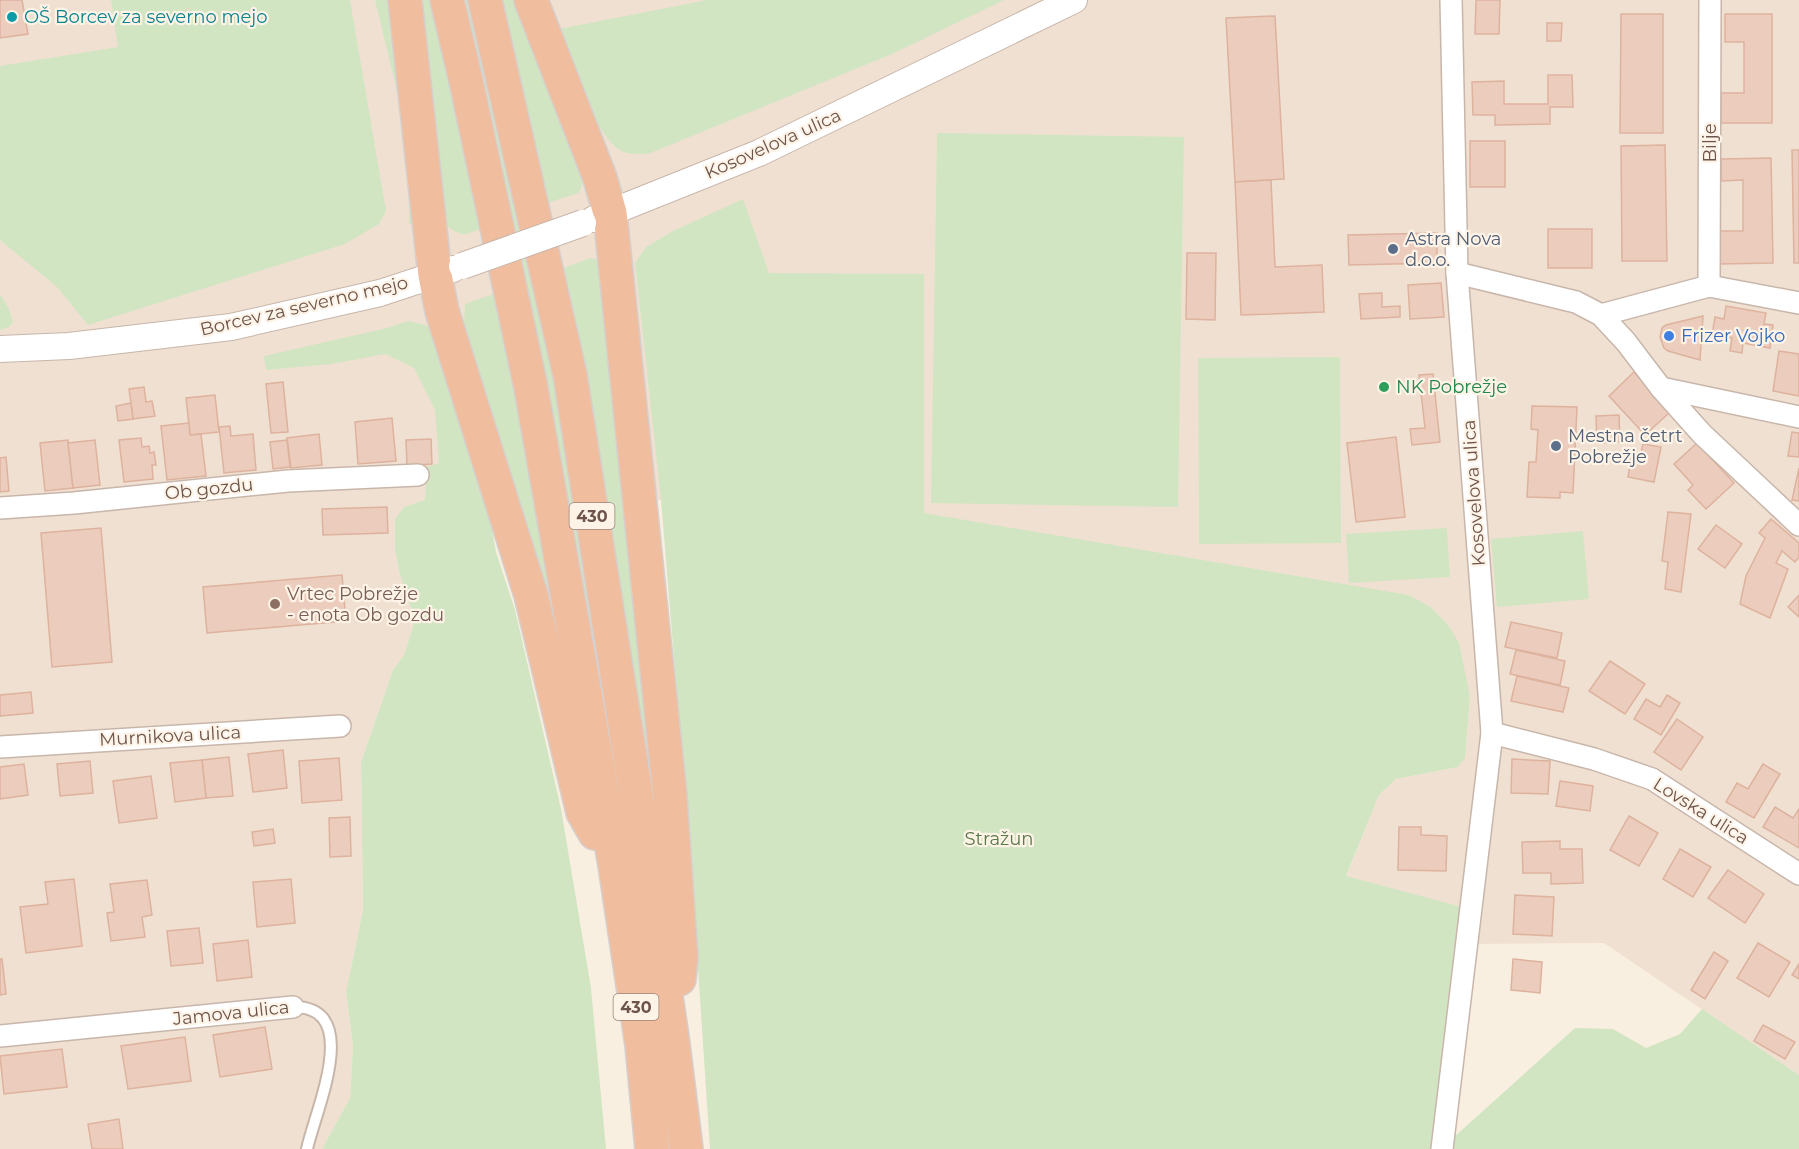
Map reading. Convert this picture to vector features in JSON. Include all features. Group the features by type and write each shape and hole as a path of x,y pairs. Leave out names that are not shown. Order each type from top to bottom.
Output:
{"highway":[{"path":"405,0 449,270 442,311 531,595 583,812 615,865"},
{"name":"430","path":"447,0 531,388 615,865 642,1046 652,1149"},
{"name":"430","path":"485,0 570,375 638,801 686,1149"},
{"path":"531,0 600,178 597,218 670,796 681,957 672,1037"}],"street":[{"name":"Kosovelova ulica","path":"449,270 597,218 759,153 1074,0"},
{"name":"Kosovelova ulica","path":"1442,1149 1492,733 1457,273 1451,0"},
{"name":"Bilje","path":"1709,286 1710,0"},
{"name":"Borcev za severno mejo","path":"0,349 69,346 231,327 380,293 449,270"},
{"path":"1457,273 1576,303 1601,315 1702,434 1799,525"},
{"path":"1601,315 1709,286 1799,303"},
{"path":"1661,388 1799,417"},
{"name":"Ob gozdu","path":"0,508 74,503 288,481 418,475"},
{"name":"Murnikova ulica","path":"0,747 340,726"},
{"name":"Lovska ulica","path":"1492,733 1594,759 1652,780 1799,874"},
{"name":"Jamova ulica","path":"0,1036 293,1007"}],"lane":[{"name":"Jamova ulica","path":"293,1007 313,1009 321,1014 332,1035 322,1098 311,1127 307,1149"}],"shaded area":[{"path":"0,0 1799,0 1799,1075 1604,943 1467,944 1461,907 1346,877 1379,795 1396,779 1458,767 1465,758 1470,697 1449,626 1431,607 1409,595 661,500 464,492 395,519 395,549 399,571 411,608 413,627 404,655 393,670 361,762 363,910 346,992 353,1046 350,1098 322,1149 0,1149"}],"green space":[{"path":"111,0 350,0 386,211 379,224 345,244 88,325 57,287 0,240 0,66 118,47"},
{"path":"375,0 394,0 422,224 409,224 409,154 401,108"},
{"path":"413,0 431,0 483,228 464,235 446,225"},
{"path":"458,0 470,0 552,356 623,790 670,1149 663,1149"},
{"path":"499,0 520,0 585,177 579,193 547,203"},
{"path":"707,0 1004,0 892,54 648,154 631,154 621,151 611,142 593,113 559,29"},
{"path":"937,133 1184,137 1178,507 931,503"},
{"name":"Stražun","path":"743,199 769,273 924,274 924,513 1409,595 1431,607 1449,626 1459,643 1470,697 1465,758 1458,767 1396,779 1379,795 1346,876 1462,907 1454,1137 1575,1028 1613,1029 1646,1048 1680,1034 1702,1009 1799,1075 1799,1149 710,1149 691,863 661,500 635,263 646,247 673,231"},
{"path":"590,258 607,264 670,909 582,365 564,268"},
{"path":"499,292 574,701 464,322 465,304"},
{"path":"0,294 9,309 13,322 9,327 0,330"},
{"path":"408,321 426,325 436,338 485,490 496,552 515,610 561,809 591,988 606,1149 322,1149 350,1098 353,1046 346,992 363,910 361,762 393,670 404,655 413,627 411,608 399,571 395,549 395,519 404,507 425,500 427,467 439,463 435,410 414,368 385,354 331,364 266,370 264,356 387,328"},
{"path":"1340,357 1341,543 1199,544 1198,358"},
{"path":"1447,528 1450,577 1349,583 1346,534"},
{"path":"1583,531 1589,599 1497,607 1491,539"}],"building":[{"name":"OŠ Borcev za severno mejo","path":"0,0 22,0 28,34 0,38"},
{"path":"1476,0 1500,0 1499,34 1475,34"},
{"path":"1621,14 1663,14 1663,133 1620,133"},
{"path":"1725,14 1772,14 1772,123 1721,123 1721,93 1744,93 1744,42 1725,42"},
{"path":"1275,16 1284,179 1235,182 1226,18"},
{"path":"1547,23 1562,23 1561,41 1547,41"},
{"path":"1548,75 1572,75 1573,107 1550,107 1550,124 1495,125 1495,115 1473,115 1472,82 1504,81 1504,104 1548,104"},
{"path":"1470,141 1505,141 1505,187 1470,187"},
{"path":"1665,145 1667,261 1622,261 1621,146"},
{"path":"1792,150 1799,150 1799,263 1794,263"},
{"path":"1771,158 1773,263 1720,264 1719,231 1743,231 1743,180 1721,181 1721,159"},
{"path":"1271,180 1275,267 1322,265 1324,312 1241,315 1235,182"},
{"path":"1548,229 1592,229 1592,268 1548,268"},
{"name":"Astra Nova d.o.o.","path":"1437,233 1437,263 1349,265 1348,235"},
{"path":"1187,253 1216,253 1215,320 1186,319"},
{"path":"1441,283 1444,317 1410,319 1408,285"},
{"path":"1382,293 1382,307 1400,306 1400,317 1361,319 1359,294"},
{"path":"1726,306 1766,313 1764,324 1773,325 1770,348 1743,343 1742,353 1730,351 1732,338 1712,335 1715,317 1724,319"},
{"path":"1703,316 1700,360 1664,348 1660,337 1662,328"},
{"path":"1779,351 1799,354 1799,396 1773,391"},
{"path":"1634,372 1670,412 1645,435 1609,396"},
{"path":"1433,374 1440,442 1412,445 1410,429 1425,428 1419,375"},
{"path":"283,382 288,432 271,433 266,384"},
{"path":"144,387 146,402 152,401 155,416 133,419 129,389"},
{"path":"215,395 219,432 190,435 186,398"},
{"path":"131,403 133,419 118,421 116,406"},
{"name":"Mestna četrt Pobrežje","path":"1532,406 1577,407 1573,493 1560,492 1560,498 1527,497 1529,462 1536,462 1538,430 1531,429"},
{"path":"1619,415 1620,442 1597,443 1596,416"},
{"path":"392,418 396,461 358,464 355,422"},
{"path":"189,423 190,435 201,434 206,476 167,480 161,426"},
{"path":"230,426 231,436 253,434 256,470 224,473 219,427"},
{"path":"1792,432 1799,433 1799,457 1788,456"},
{"path":"319,434 322,465 291,468 287,438"},
{"path":"1396,437 1405,517 1356,522 1347,443"},
{"path":"141,438 142,447 149,446 150,453 154,452 156,465 152,465 153,479 124,482 119,440"},
{"path":"431,439 432,464 407,466 406,440"},
{"path":"68,440 73,488 45,491 40,443"},
{"path":"95,440 100,485 73,488 68,443"},
{"path":"287,440 290,467 273,469 270,442"},
{"path":"1697,443 1734,483 1706,509 1688,490 1693,485 1674,464"},
{"path":"1643,444 1661,447 1654,482 1628,477 1632,454 1640,456"},
{"path":"6,457 9,491 0,492 0,458"},
{"path":"1799,468 1799,501 1792,500"},
{"path":"387,507 388,533 323,535 322,509"},
{"path":"1668,512 1691,514 1681,592 1665,589 1668,562 1662,561"},
{"path":"1771,519 1799,543 1799,557 1795,562 1782,551 1776,563 1788,569 1770,618 1740,604 1746,576 1765,538 1759,533"},
{"path":"1716,525 1742,544 1725,568 1698,549"},
{"path":"101,528 112,662 52,667 41,533"},
{"name":"Vrtec Pobrežje - enota Ob gozdu","path":"342,575 346,621 207,633 203,587"},
{"path":"1799,595 1799,617 1788,607"},
{"path":"1511,622 1562,633 1557,658 1505,647"},
{"path":"1516,650 1565,661 1560,685 1510,674"},
{"path":"1610,661 1645,684 1625,714 1589,691"},
{"path":"1517,676 1569,688 1563,712 1511,701"},
{"path":"31,692 33,713 0,716 0,695"},
{"path":"1667,695 1680,703 1661,735 1634,719 1646,699 1660,707"},
{"path":"1677,719 1703,737 1681,770 1654,752"},
{"path":"283,750 287,788 253,792 248,754"},
{"path":"229,757 233,796 206,798 202,760"},
{"path":"339,758 342,800 302,803 299,761"},
{"path":"1512,759 1550,761 1548,794 1511,793"},
{"path":"202,760 206,798 175,802 170,763"},
{"path":"90,761 93,793 60,796 57,764"},
{"path":"24,764 28,795 0,799 0,767"},
{"path":"1763,764 1780,774 1754,818 1726,802 1737,783 1748,789"},
{"path":"151,776 157,818 119,823 113,781"},
{"path":"1560,781 1593,786 1590,811 1556,806"},
{"path":"1775,807 1793,818 1799,809 1799,848 1763,827"},
{"path":"1629,816 1658,833 1639,866 1610,850"},
{"path":"350,817 351,856 330,857 329,818"},
{"path":"1399,827 1421,827 1421,835 1447,836 1446,871 1398,870"},
{"path":"273,829 275,843 254,846 252,832"},
{"path":"1560,841 1560,849 1582,849 1583,883 1551,884 1551,873 1523,873 1522,842"},
{"path":"1680,849 1711,867 1693,897 1663,879"},
{"path":"1728,870 1764,894 1745,923 1708,898"},
{"path":"74,879 82,946 26,953 20,907 48,904 45,882"},
{"path":"291,879 295,923 257,927 253,882"},
{"path":"147,880 152,915 142,917 145,937 111,941 107,913 114,912 110,884"},
{"path":"1515,895 1554,897 1552,936 1513,934"},
{"path":"199,928 203,963 171,966 167,931"},
{"path":"248,940 252,977 217,981 213,944"},
{"path":"1758,943 1790,962 1769,997 1737,978"},
{"path":"1714,952 1728,961 1705,999 1691,990"},
{"path":"0,959 2,959 6,994 0,995"},
{"path":"1513,959 1542,962 1540,993 1511,990"},
{"path":"1799,964 1799,979 1792,975"},
{"path":"1763,1025 1795,1042 1785,1059 1754,1041"},
{"path":"265,1027 272,1069 220,1077 213,1035"},
{"path":"185,1037 191,1081 128,1089 121,1046"},
{"path":"62,1049 67,1087 4,1094 0,1056"},
{"path":"119,1119 123,1149 92,1149 88,1124"}],"place":[{"name":"OŠ Borcev za severno mejo","path":"12,17"},
{"name":"Astra Nova d.o.o.","path":"1393,249"},
{"name":"Frizer Vojko","path":"1669,336"},
{"name":"NK Pobrežje","path":"1384,387"},
{"name":"Mestna četrt Pobrežje","path":"1556,446"},
{"name":"Vrtec Pobrežje - enota Ob gozdu","path":"275,604"}]}
